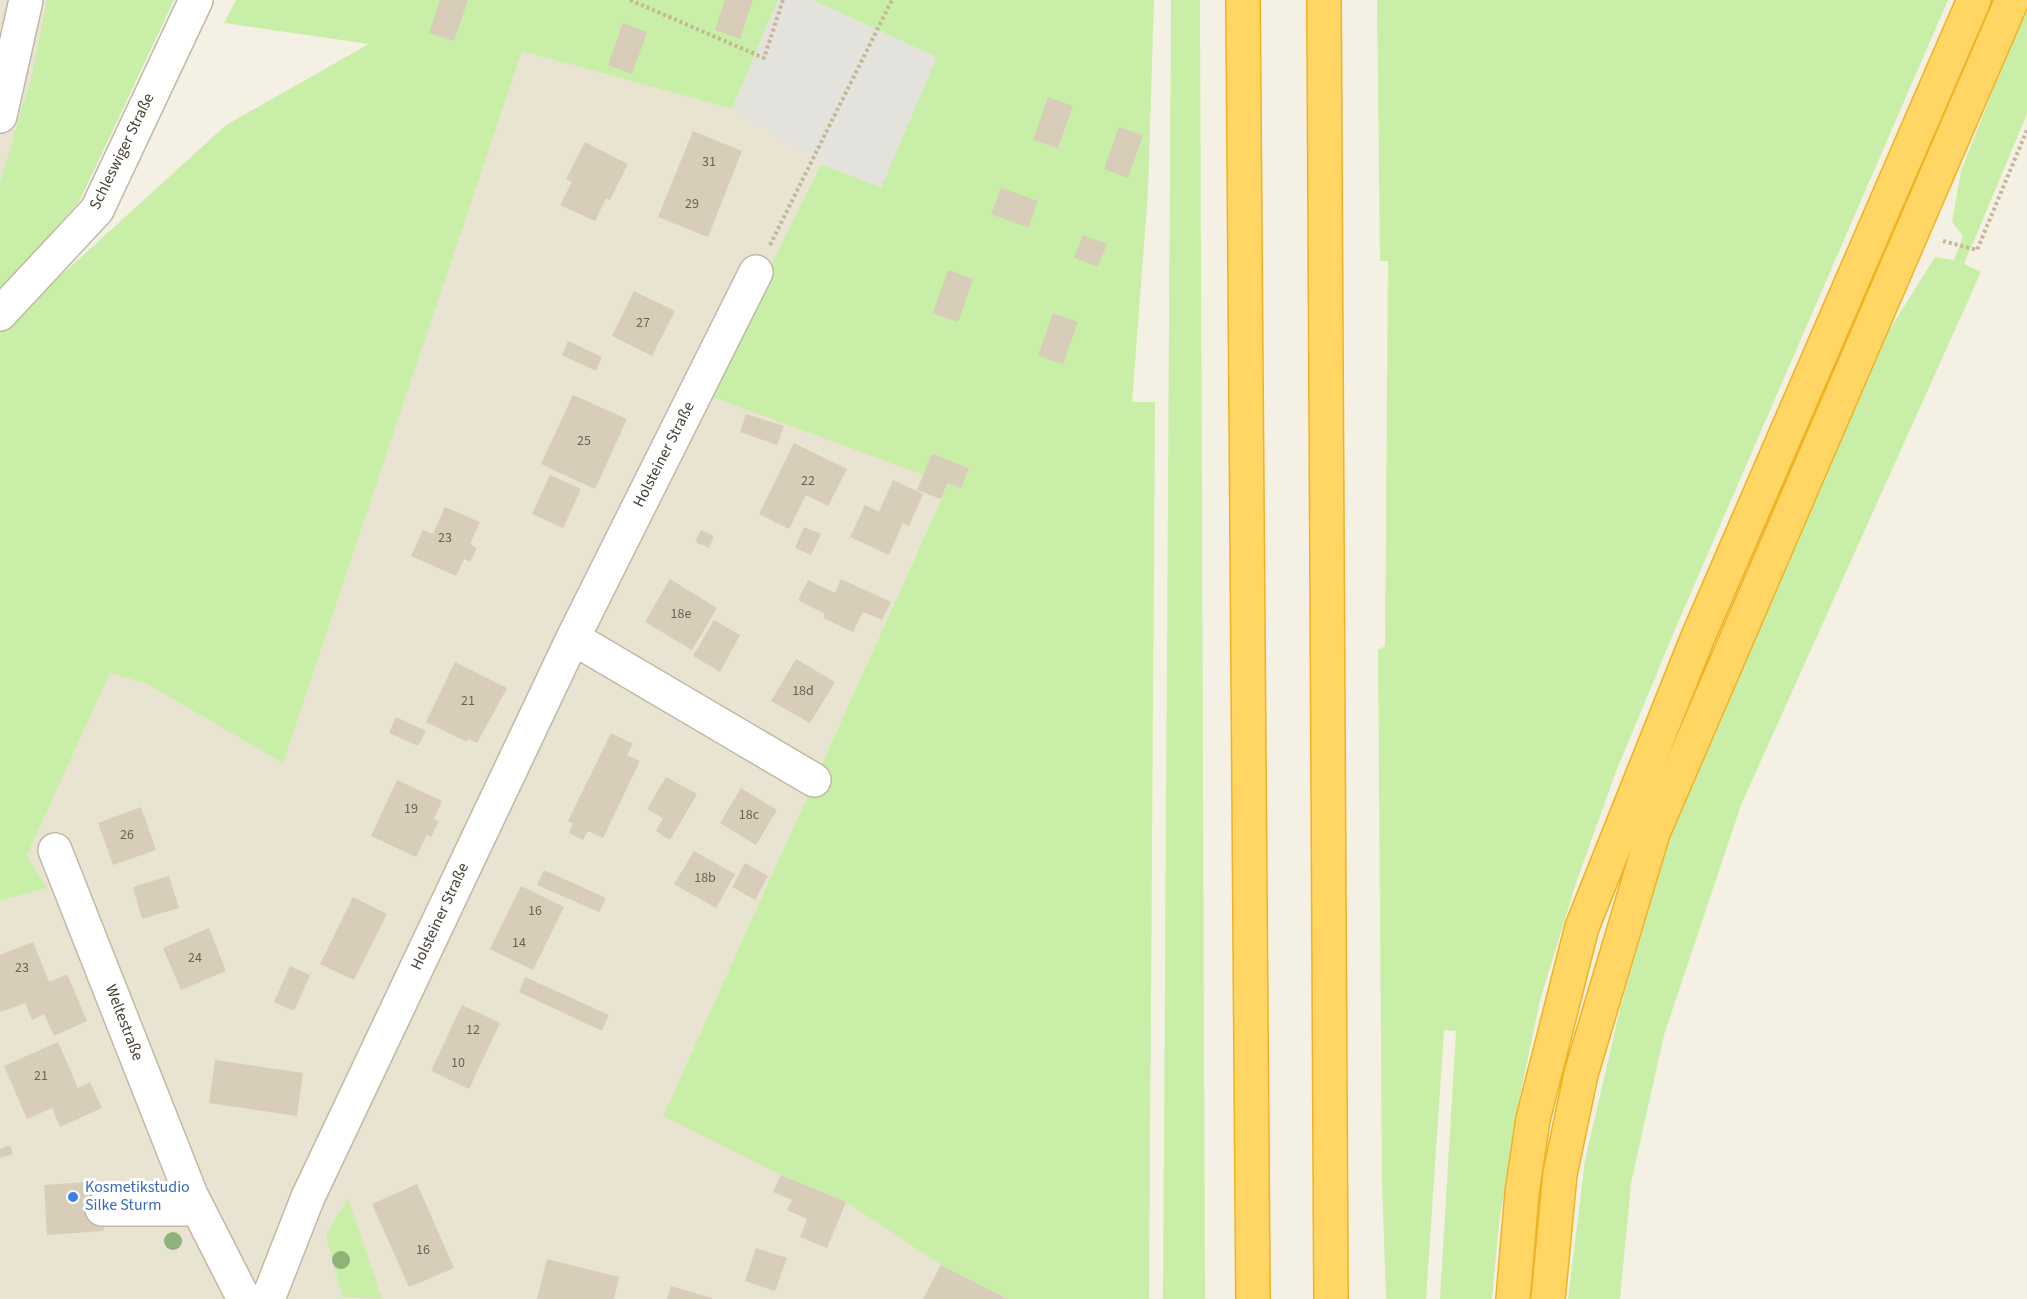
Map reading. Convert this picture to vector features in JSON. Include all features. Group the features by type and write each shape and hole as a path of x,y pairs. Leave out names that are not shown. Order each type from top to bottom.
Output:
{"highway":[{"path":"1243,0 1252,1299"},
{"path":"1324,0 1331,1299"},
{"path":"1513,1299 1522,1193 1533,1119 1582,927 1697,639 1974,0"},
{"path":"1548,1299 1560,1174 1581,1074 1653,833 2012,0"}],"street":[{"path":"0,116 26,0"},
{"name":"Schleswiger Straße","path":"0,314 97,210 196,0"},
{"name":"Holsteiner Straße","path":"268,1299 309,1197 573,638 756,272"},
{"path":"573,638 814,780"},
{"name":"Weltestraße","path":"55,850 194,1202 244,1299"},
{"path":"102,1209 194,1202"}],"path":[{"path":"630,0 764,58 783,0"},
{"path":"756,272 892,0"},
{"path":"1946,242 1977,250 2027,130"}],"shaded area":[{"path":"0,0 47,0 32,74 0,183"},
{"path":"778,0 812,0 937,57 881,188 821,164 732,109"},
{"path":"522,51 732,109 821,164 707,395 948,483 663,1116 781,1175 846,1202 941,1265 1007,1299 0,1299 0,901 47,888 27,855 110,673 147,684 283,763"}],"green space":[{"path":"47,0 174,0 79,202 0,291 0,183 32,74"},
{"path":"236,0 778,0 732,109 522,51 283,763 147,684 110,673 27,855 47,888 0,901 0,331 226,125 369,44 224,23"},
{"path":"812,0 1154,0 1148,192 1132,402 1155,402 1149,1299 1007,1299 941,1265 846,1202 781,1175 663,1116 948,484 707,395 821,164 881,187 936,57"},
{"path":"1171,0 1200,0 1205,1299 1163,1299"},
{"path":"1377,0 1948,0 1676,627 1615,774 1576,883 1540,1000 1519,1101 1499,1223 1492,1299 1440,1299 1456,1031 1444,1030 1426,1299 1386,1299 1382,1180 1378,650 1385,646 1388,261 1380,261"},
{"path":"2027,4 2027,114 1964,264 1981,272 1741,805 1664,1035 1631,1183 1620,1299 1568,1299 1585,1160 1621,1005 1671,835 1883,340 1935,257 1954,260 1963,236 1952,222 1961,171"},
{"path":"348,1198 382,1299 342,1297 326,1235"}],"building":[{"path":"440,0 468,0 454,41 429,33"},
{"path":"725,0 753,0 740,39 715,30"},
{"path":"623,23 647,32 632,74 608,65"},
{"path":"1048,97 1073,106 1058,148 1033,140"},
{"path":"1119,127 1143,135 1128,178 1104,169"},
{"path":"693,131 742,151 708,237 658,217"},
{"path":"585,142 628,164 610,200 606,198 595,221 560,205 572,182 566,179"},
{"path":"1001,188 1038,201 1028,228 991,214"},
{"path":"1083,235 1107,244 1098,267 1074,258"},
{"path":"948,270 973,279 958,322 933,313"},
{"path":"634,291 675,311 652,356 612,336"},
{"path":"1053,313 1078,322 1063,364 1038,356"},
{"path":"568,341 602,357 596,371 562,355"},
{"path":"573,395 627,419 595,489 541,464"},
{"path":"746,414 784,426 777,445 740,432"},
{"path":"794,443 847,469 828,506 806,495 789,529 759,514"},
{"path":"932,454 969,468 961,488 948,483 941,499 917,490"},
{"path":"550,475 581,489 563,528 532,514"},
{"path":"893,480 923,494 909,526 903,523 889,555 850,537 865,505 879,512"},
{"path":"445,507 480,522 470,544 477,548 470,562 464,559 456,576 411,556 423,530 433,534"},
{"path":"804,527 821,534 811,555 795,548"},
{"path":"701,530 714,536 709,548 695,542"},
{"path":"670,579 717,608 692,650 645,622"},
{"path":"841,579 891,602 882,620 863,612 853,632 823,618 825,614 798,600 808,580 835,593"},
{"path":"714,620 740,635 720,672 693,656"},
{"path":"796,659 835,682 810,723 771,701"},
{"path":"455,662 507,688 477,743 468,739 467,742 426,722"},
{"path":"396,717 426,731 418,746 389,733"},
{"path":"611,733 633,744 627,755 640,761 603,838 588,831 583,840 569,833 573,824 568,821"},
{"path":"666,777 697,794 670,840 656,831 663,818 647,809"},
{"path":"397,780 442,801 434,819 439,821 431,837 427,835 416,857 371,836"},
{"path":"741,788 777,810 756,845 720,823"},
{"path":"141,807 156,850 113,865 98,823"},
{"path":"694,851 735,874 716,908 674,884"},
{"path":"745,863 768,876 755,900 732,887"},
{"path":"544,870 606,898 599,912 537,885"},
{"path":"169,876 179,908 142,919 133,887"},
{"path":"521,886 564,907 533,970 490,949"},
{"path":"353,897 387,914 354,980 320,964"},
{"path":"209,928 226,971 181,990 163,948"},
{"path":"33,942 49,982 67,974 87,1021 54,1036 44,1014 32,1020 25,1003 1,1012 0,1010 0,955"},
{"path":"290,966 310,975 294,1011 274,1002"},
{"path":"525,977 609,1015 602,1031 519,992"},
{"path":"462,1005 500,1023 469,1089 431,1071"},
{"path":"58,1042 78,1088 90,1082 102,1108 60,1127 52,1108 27,1119 4,1066"},
{"path":"215,1060 303,1073 297,1116 209,1103"},
{"path":"10,1145 13,1154 0,1158 0,1149"},
{"path":"781,1175 846,1202 827,1248 800,1237 807,1219 787,1210 792,1200 773,1192"},
{"name":"Kosmetikstudio Silke Sturm","path":"100,1181 104,1231 47,1235 44,1185"},
{"path":"417,1184 454,1268 409,1287 372,1204"},
{"path":"756,1248 787,1258 775,1291 745,1281"},
{"path":"547,1259 619,1277 614,1299 537,1299"},
{"path":"941,1265 988,1289 1007,1299 923,1299"},
{"path":"671,1286 712,1298 712,1299 667,1299"}],"place":[{"name":"Kosmetikstudio Silke Sturm","path":"73,1197"}]}
